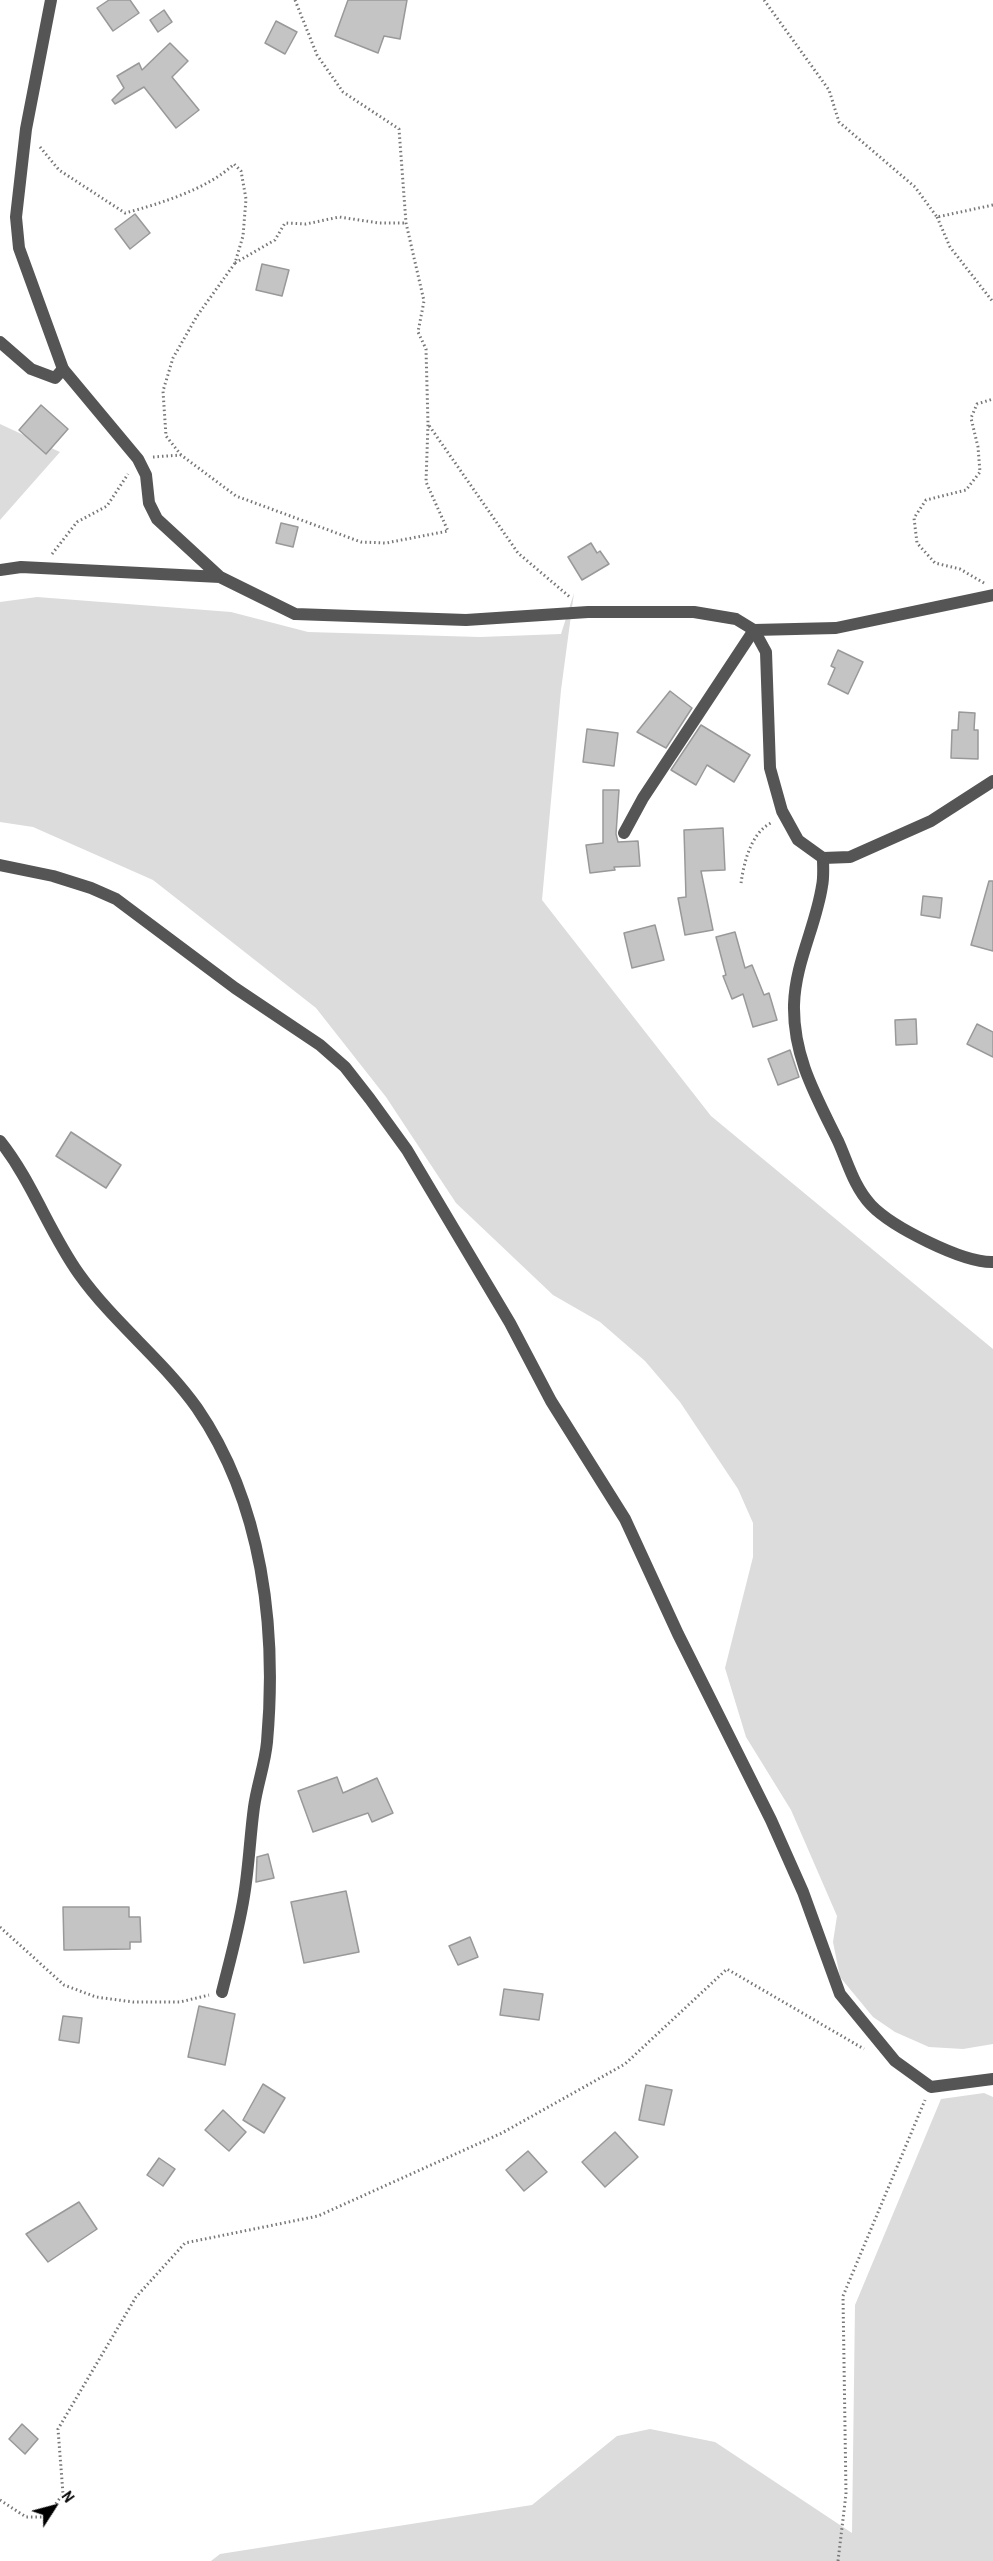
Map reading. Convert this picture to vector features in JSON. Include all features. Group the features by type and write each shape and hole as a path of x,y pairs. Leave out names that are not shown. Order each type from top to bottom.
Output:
{"street":[{"path":"51,0 26,129 16,216 19,248 63,369 138,459 146,475 149,502 158,519 220,577 296,614 466,620 588,612 694,612 736,619 754,630 766,652 770,768 782,810 798,840 823,858 850,857 931,820 993,781"},
{"path":"0,342 42,375 55,378 63,369"},
{"path":"0,570 21,567 220,577"},
{"path":"754,630 836,628 990,591"},
{"path":"624,833 643,798 754,630"},
{"path":"823,858 822,885 797,974 794,1002 794,1032 803,1071 838,1143 854,1183 872,1206 917,1236 961,1257 993,1262"},
{"path":"0,865 53,876 116,899 235,988 320,1045 345,1067 407,1150 510,1323 551,1401 625,1519 678,1634 771,1820 803,1892 840,1994 895,2061 931,2086 993,2079"},
{"path":"0,1141 14,1159 43,1218 79,1275 197,1408 244,1498 259,1564 269,1630 267,1744 256,1791 244,1895 222,1992"}],"path":[{"path":"26,129 59,170 125,213 221,176 234,164 241,171 246,199 243,236 236,263 197,316 173,358 163,391 166,436 181,455 236,496 361,542 386,543 448,531 426,482 428,424 426,350 418,332 424,301 406,223 399,129 344,92 317,55 295,0"},
{"path":"764,0 829,90 839,122 915,187 937,218 950,247 993,302"},
{"path":"937,218 993,205"},
{"path":"236,263 275,240 285,223 306,224 339,217 379,224 406,223"},
{"path":"990,591 960,569 935,563 917,543 914,518 926,501 966,490 980,472 978,447 971,418 977,404 993,399"},
{"path":"428,424 518,553 588,612"},
{"path":"46,560 77,522 107,506 138,459 181,455"},
{"path":"741,883 745,861 761,828 773,822 782,810"},
{"path":"0,1927 64,1985 96,1997 133,2002 180,2002 222,1992"},
{"path":"0,2500 26,2517 46,2517 63,2494 58,2429 136,2297 185,2243 318,2216 502,2133 625,2064 728,1969 870,2052"},
{"path":"838,2561 846,2494 843,2296 931,2086"}],"shaded area":[{"path":"0,424 60,452 0,520"},
{"path":"574,593 561,690 542,900 711,1116 993,1349 993,2044 963,2049 929,2047 895,2032 873,2017 840,1977 833,1942 837,1916 791,1810 746,1737 725,1668 753,1557 753,1523 738,1489 680,1402 645,1361 600,1322 553,1295 456,1203 386,1097 316,1008 153,880 33,827 0,822 0,602 37,597 231,612 308,632 480,637 561,634"},
{"path":"984,2093 993,2097 993,2561 211,2561 220,2554 532,2505 617,2436 650,2429 715,2442 852,2533 855,2305 941,2099"}],"building":[{"path":"109,0 130,0 139,13 113,31 97,8"},
{"path":"348,0 407,0 400,39 384,36 378,53 335,36"},
{"path":"164,10 172,22 158,32 150,20"},
{"path":"276,21 297,32 285,54 265,43"},
{"path":"170,43 188,61 172,77 199,110 176,128 144,87 115,104 112,100 124,88 117,76 139,63 142,70"},
{"path":"135,214 150,233 130,249 115,229"},
{"path":"262,264 289,270 282,296 256,290"},
{"path":"41,405 68,429 46,454 19,430"},
{"path":"281,523 298,527 293,547 276,543"},
{"path":"591,543 597,553 600,551 609,564 582,580 568,557"},
{"path":"838,650 863,662 848,694 828,684 835,668 831,666"},
{"path":"670,691 692,708 666,748 637,732"},
{"path":"959,712 975,713 974,730 978,730 978,759 951,758 952,730 958,730"},
{"path":"701,725 750,755 734,782 707,765 696,785 671,770"},
{"path":"587,729 618,733 614,766 583,762"},
{"path":"603,790 619,790 616,834 618,842 638,841 640,866 614,867 615,870 590,873 586,845 603,843"},
{"path":"723,828 725,870 701,871 713,930 685,935 678,898 686,897 684,830"},
{"path":"989,881 993,881 993,951 971,945"},
{"path":"923,896 942,898 940,918 921,915"},
{"path":"655,925 664,960 632,968 624,933"},
{"path":"735,932 745,968 752,965 764,995 769,993 777,1020 753,1027 743,994 732,999 723,976 726,975 716,937"},
{"path":"916,1019 917,1044 896,1045 895,1020"},
{"path":"977,1024 993,1032 993,1057 967,1044"},
{"path":"790,1050 799,1077 778,1085 768,1059"},
{"path":"71,1132 121,1165 106,1188 56,1156"},
{"path":"337,1777 343,1793 377,1778 393,1813 372,1822 368,1813 313,1832 298,1791"},
{"path":"268,1854 274,1878 256,1882 257,1857"},
{"path":"346,1891 359,1952 304,1963 291,1902"},
{"path":"63,1907 129,1907 129,1917 140,1917 141,1942 130,1942 130,1949 64,1950"},
{"path":"470,1937 478,1957 458,1965 449,1946"},
{"path":"504,1989 543,1994 539,2020 500,2015"},
{"path":"199,2006 235,2014 225,2065 188,2057"},
{"path":"63,2016 82,2018 79,2043 59,2040"},
{"path":"263,2084 285,2098 264,2133 243,2120"},
{"path":"646,2085 672,2090 664,2125 639,2120"},
{"path":"223,2110 246,2132 229,2151 205,2130"},
{"path":"615,2132 638,2157 605,2187 582,2162"},
{"path":"528,2151 547,2172 524,2191 506,2170"},
{"path":"159,2158 175,2169 163,2186 147,2175"},
{"path":"79,2202 97,2229 48,2262 26,2234"},
{"path":"22,2424 38,2439 25,2454 9,2439"}]}
